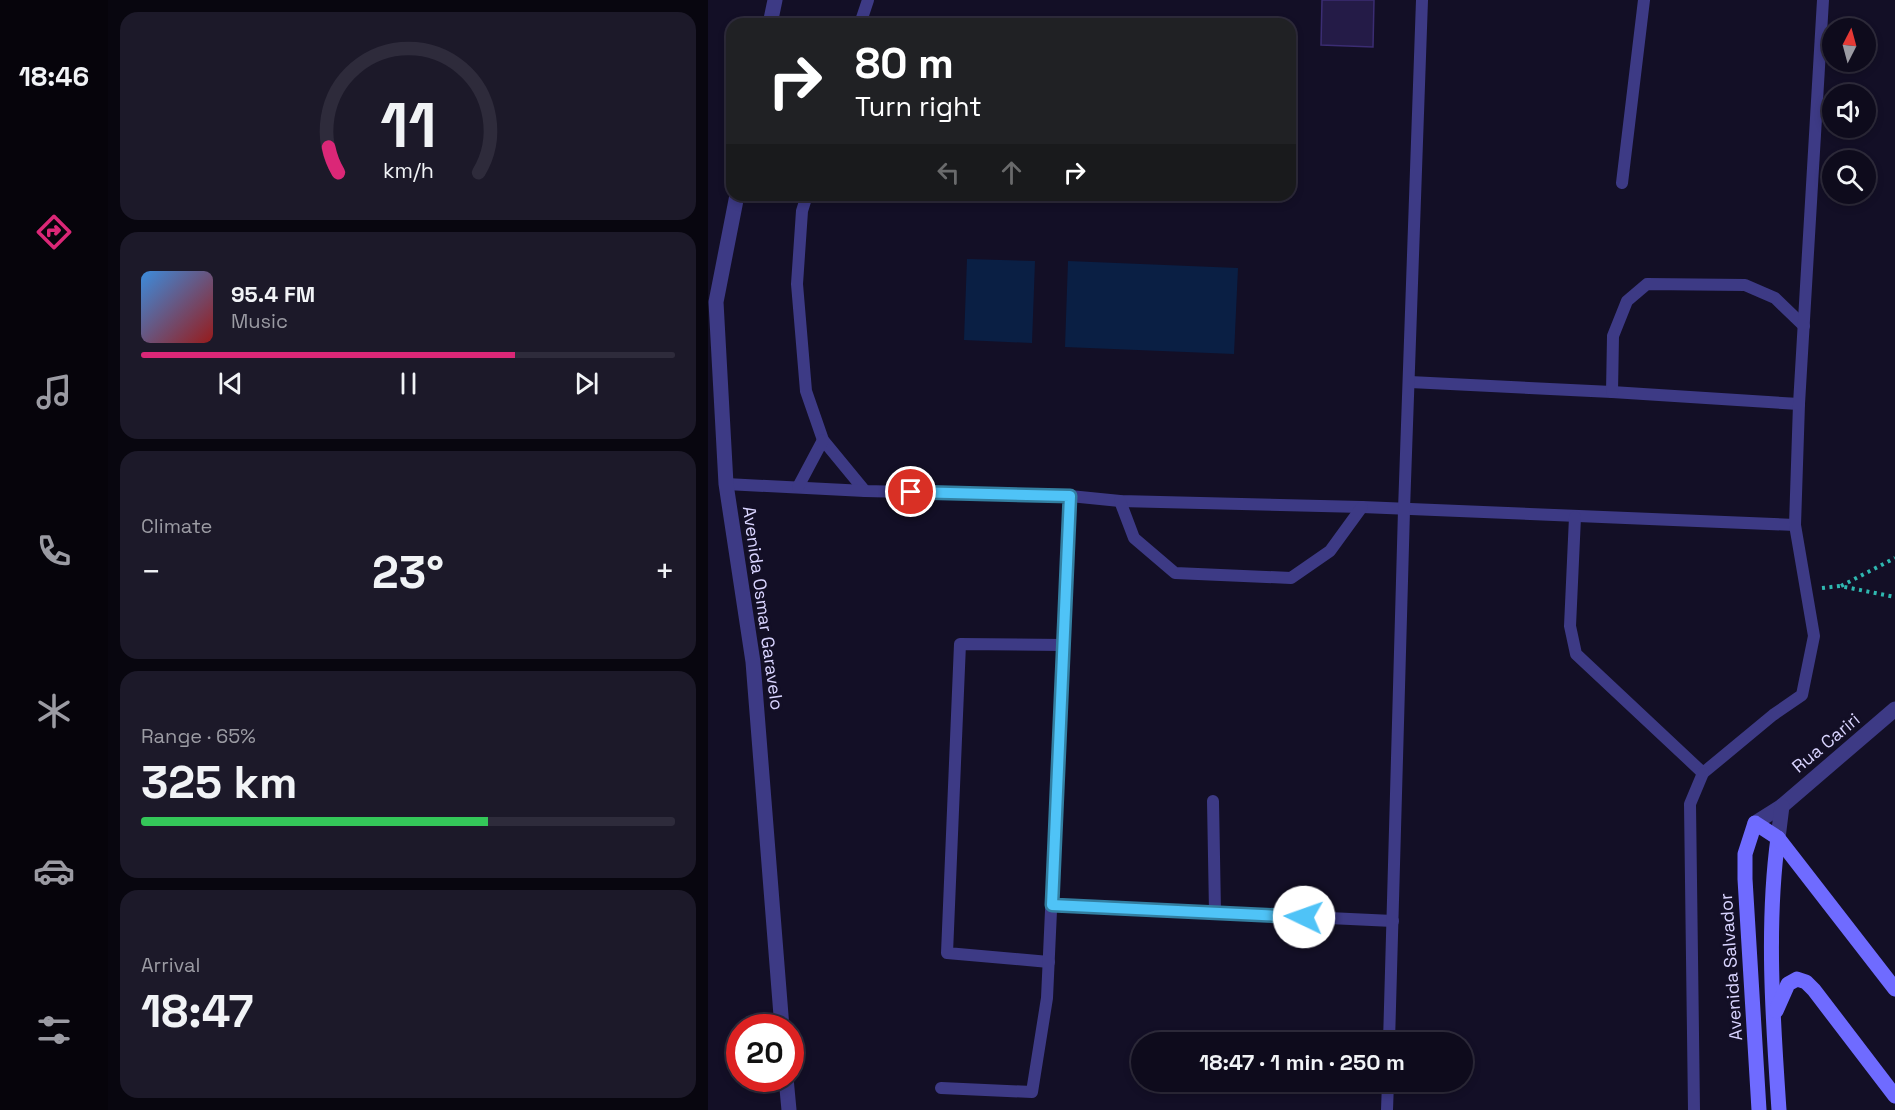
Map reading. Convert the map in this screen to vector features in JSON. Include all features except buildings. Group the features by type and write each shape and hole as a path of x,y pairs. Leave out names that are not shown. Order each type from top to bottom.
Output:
{"street":[{"path":"771,18 774,0"},
{"name":"Avenida Osmar Garavelo","path":"736,201 716,302 726,484 753,662 781,1014"},
{"name":"Rua Cariri","path":"1755,823 1782,806 1895,710"},
{"path":"1779,1110 1773,1019 1772,879 1782,806"},
{"path":"1755,823 1778,838 1895,989"},
{"name":"Avenida Salvador","path":"1755,823 1745,854 1745,879 1759,1110"},
{"path":"1773,1019 1788,984 1797,979 1806,982 1895,1096"},
{"path":"787,1092 789,1110"}],"lane":[{"path":"862,18 868,0"},
{"path":"1389,1032 1404,510 1422,0"},
{"path":"1622,183 1644,0"},
{"path":"1694,1110 1690,804 1703,773 1773,715 1802,695 1814,636 1795,525 1799,404 1822,0"},
{"path":"805,201 802,211 797,284 806,391 823,441 865,491"},
{"path":"1612,392 1613,336 1627,301 1647,284 1745,285 1775,298 1804,326"},
{"path":"1410,382 1799,404"},
{"path":"798,487 823,441"},
{"path":"726,484 865,491 1070,496 1120,501 1362,507 1795,525"},
{"path":"941,1088 1032,1092 1047,998 1070,496"},
{"path":"1120,501 1134,538 1175,573 1291,578 1330,551 1362,507"},
{"path":"1575,517 1570,626 1576,654 1703,773"},
{"path":"1049,962 947,953 960,644 1064,645"},
{"path":"1213,801 1215,912"},
{"path":"1052,905 1393,921"},
{"path":"1387,1110 1388,1092"}],"path":[{"path":"1895,558 1840,586 1895,597"}],"water":[{"path":"967,259 1035,261 1032,343 964,340"},
{"path":"1068,261 1238,268 1234,354 1065,347"}],"route":[{"path":"911,492 1070,496 1052,905 1304,917"}]}
